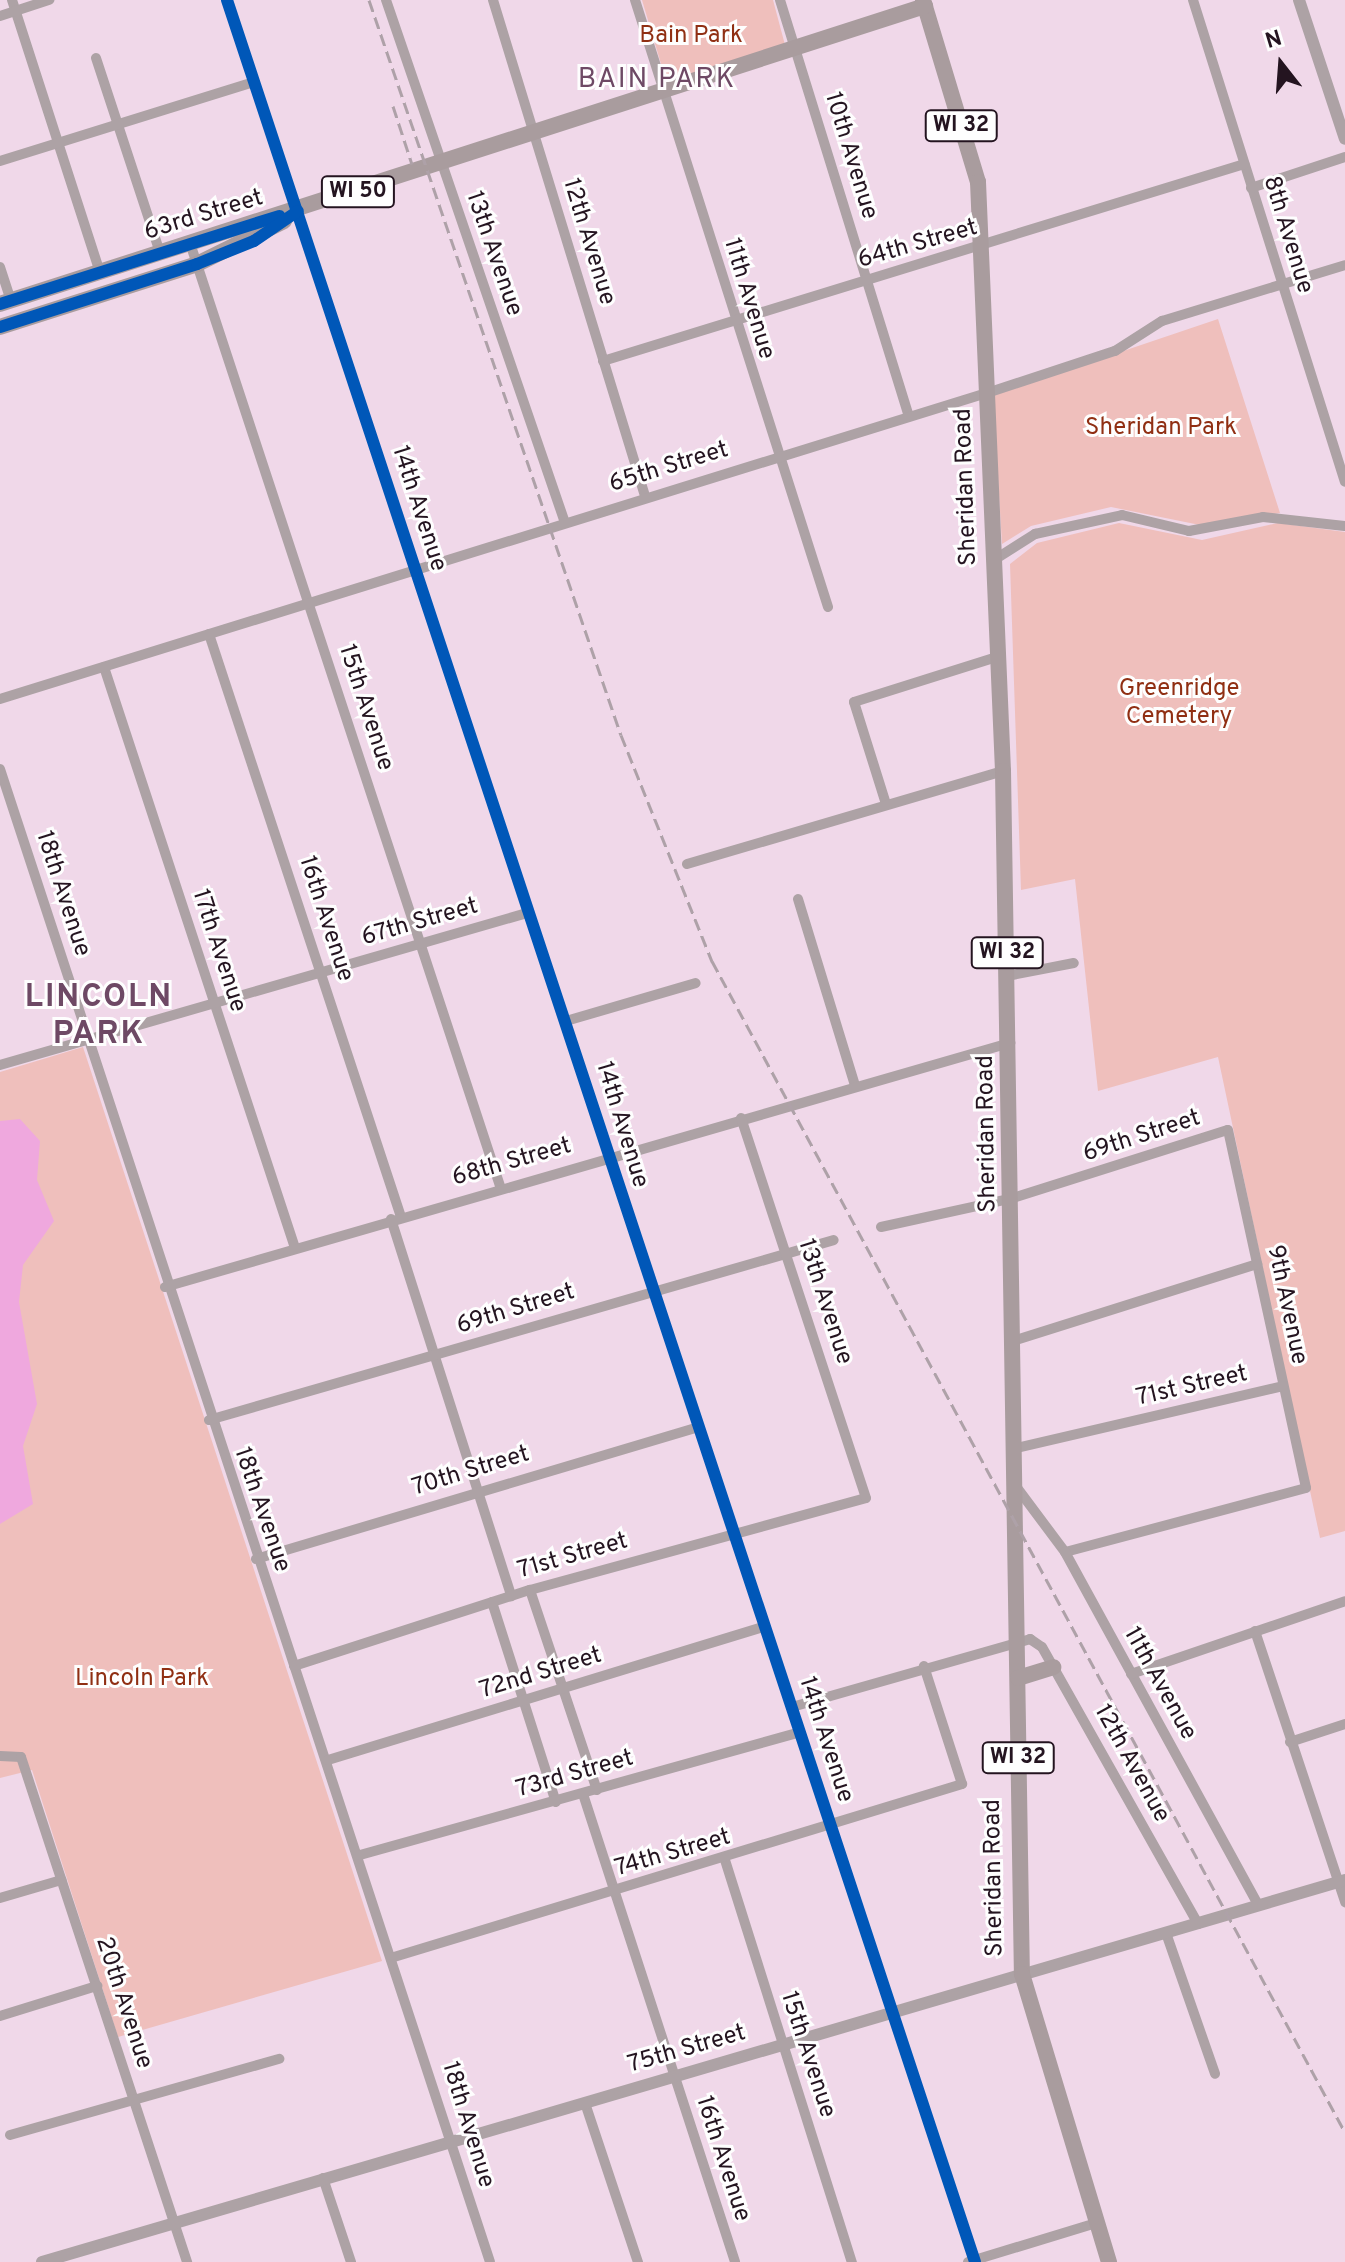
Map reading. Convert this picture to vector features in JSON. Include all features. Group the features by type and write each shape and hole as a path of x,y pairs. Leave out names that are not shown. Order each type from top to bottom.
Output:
{"main road":[{"name":"63rd Street","path":"5,302 442,167 924,3"},
{"name":"Sheridan Road","path":"924,3 978,182 1000,656 1010,1043 1022,1974 1109,2262"},
{"name":"63rd Street","path":"0,327 197,264 254,241 298,211"},
{"path":"1018,1678 1029,1669 1053,1667"}],"street":[{"path":"0,16 14,5 49,0"},
{"name":"14th Avenue","path":"227,0 973,2261"},
{"name":"13th Avenue","path":"386,0 564,520"},
{"name":"11th Avenue","path":"635,0 776,457 828,607"},
{"name":"10th Avenue","path":"780,0 909,416"},
{"name":"8th Avenue","path":"1193,0 1345,482"},
{"path":"1299,0 1345,139"},
{"name":"12th Avenue","path":"495,1 645,496"},
{"path":"14,5 100,272"},
{"path":"96,58 160,253"},
{"path":"0,161 253,82"},
{"path":"1251,188 1345,157"},
{"name":"64th Street","path":"603,361 979,248 1244,164"},
{"name":"15th Avenue","path":"190,243 500,1186"},
{"name":"65th Street","path":"0,699 564,520 987,393 1115,351 1162,321 1345,265"},
{"path":"0,267 5,302"},
{"path":"994,560 1035,534 1122,515 1189,531 1263,517 1345,526"},
{"name":"16th Avenue","path":"209,634 322,972 396,1218 433,1356 511,1596"},
{"path":"886,804 854,702 1000,656"},
{"name":"17th Avenue","path":"104,667 295,1248"},
{"name":"18th Avenue","path":"0,769 165,1287 360,1855 490,2262"},
{"path":"687,864 1003,771"},
{"path":"798,899 855,1085"},
{"name":"67th Street","path":"0,1065 527,913"},
{"path":"1007,976 1074,963"},
{"path":"566,1021 696,983"},
{"name":"68th Street","path":"165,1287 500,1186 1010,1043"},
{"name":"13th Avenue","path":"741,1118 866,1498"},
{"name":"69th Street","path":"881,1227 1013,1198 1228,1130"},
{"name":"9th Avenue","path":"1065,1552 1306,1488 1228,1130"},
{"name":"69th Street","path":"209,1420 834,1240"},
{"path":"1016,1340 1257,1264"},
{"name":"71st Street","path":"1017,1448 1283,1386"},
{"name":"70th Street","path":"256,1559 479,1490 699,1427"},
{"name":"11th Avenue","path":"1018,1489 1065,1552 1258,1905"},
{"name":"71st Street","path":"294,1666 530,1590 734,1530 866,1498"},
{"path":"530,1590 597,1790"},
{"path":"1131,1674 1345,1601"},
{"path":"492,1602 556,1802"},
{"name":"72nd Street","path":"328,1760 765,1626"},
{"path":"1255,1631 1345,1902"},
{"path":"792,1707 1018,1637"},
{"name":"12th Avenue","path":"1018,1637 1042,1647 1198,1924"},
{"name":"74th Street","path":"394,1957 725,1860 962,1784 924,1666"},
{"path":"1290,1742 1345,1724"},
{"name":"73rd Street","path":"360,1855 800,1732"},
{"name":"20th Avenue","path":"0,1756 21,1757 187,2262"},
{"name":"16th Avenue","path":"583,1794 612,1892 735,2262"},
{"name":"15th Avenue","path":"725,1860 852,2262"},
{"path":"0,1898 61,1880"},
{"name":"75th Street","path":"45,2261 1340,1881"},
{"path":"1166,1933 1215,2074"},
{"path":"0,2016 97,1986"},
{"path":"10,2135 279,2059"},
{"path":"585,2103 638,2262"},
{"path":"323,2178 351,2262"},
{"path":"973,2261 1096,2223"}],"green space":[{"name":"Bain Park","path":"642,0 773,0 785,45 667,84"},
{"name":"Sheridan Park","path":"1218,319 1280,513 1200,525 1111,507 1031,526 1002,544 993,395"},
{"name":"Greenridge Cemetery","path":"1119,523 1202,540 1278,523 1345,532 1345,1531 1320,1538 1218,1057 1098,1091 1075,879 1021,890 1010,564 1037,543"},
{"name":"Lincoln Park","path":"83,1047 382,1961 118,2037 32,1770 0,1778 0,1072"}],"shaded area":[{"path":"20,1119 40,1141 37,1180 54,1221 23,1265 19,1302 37,1404 23,1446 33,1504 0,1524 0,1121"}],"railway":[{"path":"369,0 621,735 712,961 1345,2132"},
{"path":"393,106 412,164"}],"cycle path":[{"path":"227,0 975,2262"},
{"path":"0,327 197,264 254,241 298,211"},
{"path":"0,304 279,216"}],"district":[{"name":"BAIN PARK","path":"657,80"},
{"name":"LINCOLN PARK","path":"99,1018"}]}
